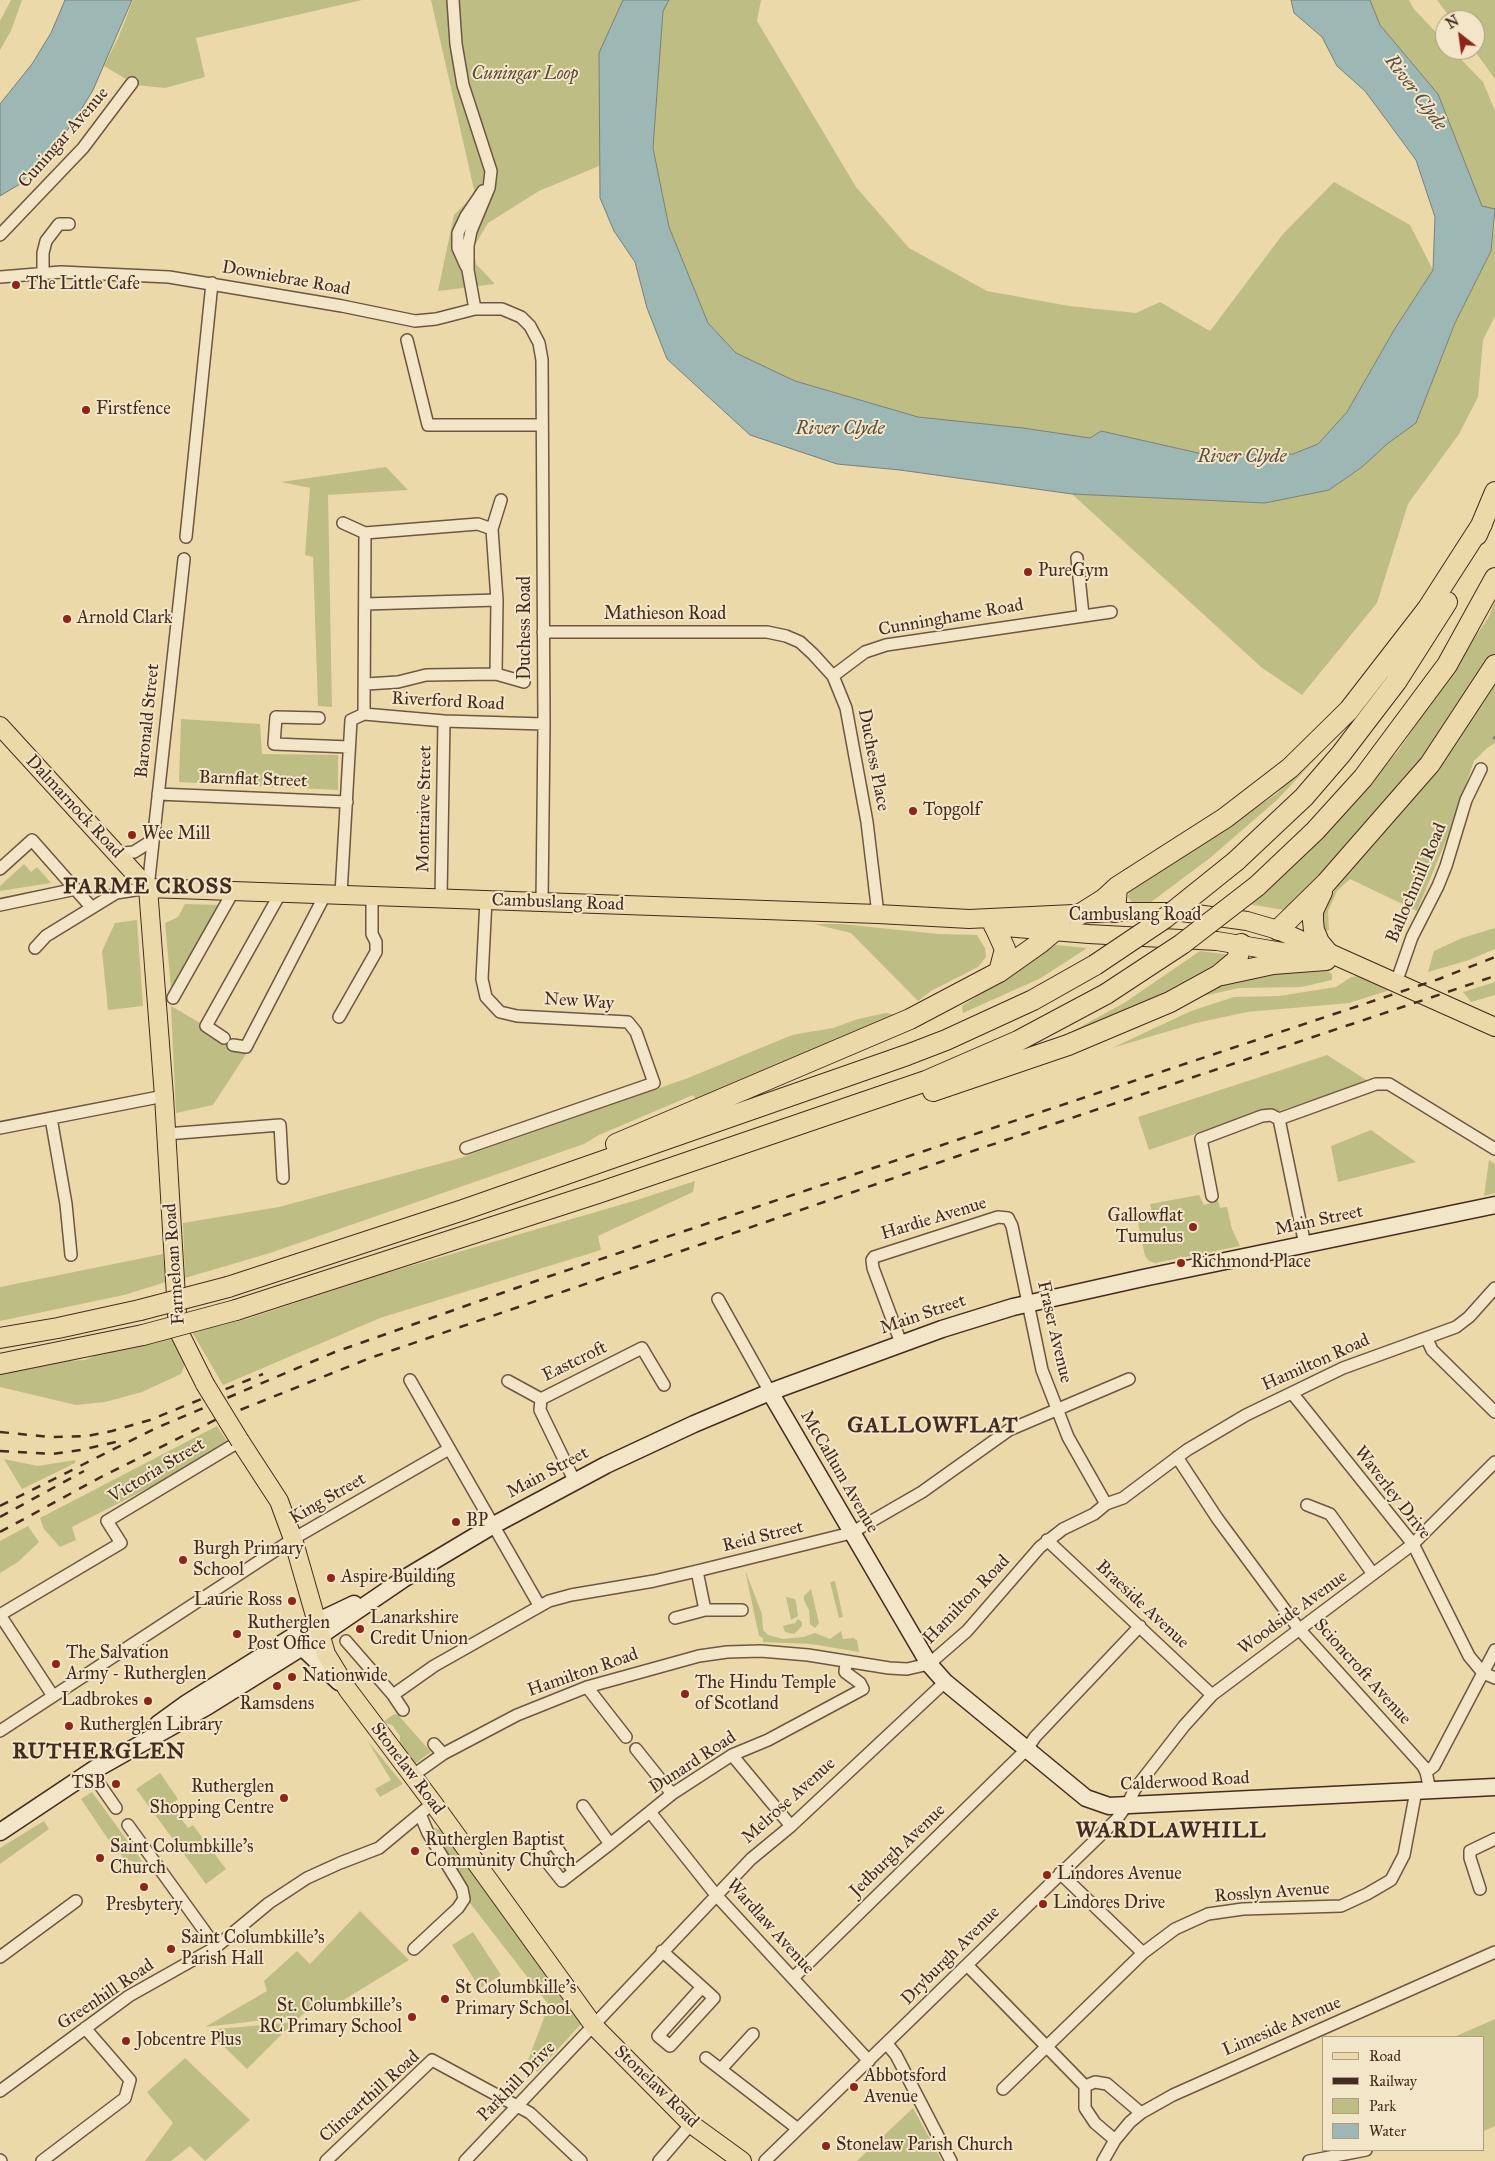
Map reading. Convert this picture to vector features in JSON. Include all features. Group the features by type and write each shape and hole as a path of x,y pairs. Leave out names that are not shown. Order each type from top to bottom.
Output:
{"highway":[{"path":"0,1338 58,1328 140,1310 228,1287 463,1210 946,1040 1033,1000 1095,965 1165,918 1236,861 1304,797 1341,754 1396,682 1446,604 1495,492"},
{"path":"1077,916 1104,899 1117,887 1225,818 1290,768 1342,717 1428,608 1482,524"},
{"path":"0,1364 143,1335 236,1310 607,1190 926,1082 1018,1041 1106,994 1182,944 1257,886 1316,831 1363,778 1446,665 1495,578"},
{"path":"1278,930 1326,883 1430,764 1495,665"},
{"path":"1219,975 1272,964 1327,956 1314,930 1313,921 1313,911 1326,883"},
{"path":"1116,912 1117,887"},
{"path":"995,927 1005,949 999,972"},
{"path":"463,1210 742,1089 910,1019 999,972 1053,932"},
{"path":"412,1253 578,1212 1068,1045 1139,1016 1219,975 1237,960 1245,944"}],"main road":[{"name":"Dalmarnock Road","path":"0,726 148,888"},
{"name":"Cambuslang Road","path":"148,888 878,914 969,919 1077,916 1116,912 1182,912 1247,922 1278,930 1327,956 1352,964 1495,1027"},
{"name":"Farmeloan Road","path":"148,888 164,1096 178,1330 205,1384 279,1501 293,1539 318,1629"},
{"path":"1116,912 1120,924 1141,937"},
{"path":"1053,932 1077,916"},
{"path":"1212,916 1230,928 1245,944 1262,941 1278,930"},
{"name":"Cambuslang Road","path":"969,919 995,927 1245,944 1327,956"},
{"name":"Main Street","path":"0,1832 91,1772 187,1703 318,1629 492,1526 659,1440 770,1392 901,1343 966,1321 1028,1304 1495,1205"},
{"name":"McCallum Avenue","path":"770,1392 850,1533 929,1664"},
{"name":"Main Street","path":"91,1772 208,1706 303,1648 318,1629"},
{"name":"Stonelaw Road","path":"318,1629 330,1664 412,1776 426,1809 594,2026 691,2124 742,2161"},
{"path":"303,1648 348,1690"},
{"name":"Calderwood Road","path":"929,1664 945,1682 1086,1798 1109,1806 1495,1787"}],"street":[{"path":"453,0 462,85 489,164 490,179 470,236 468,270 475,309"},
{"name":"Cuningar Avenue","path":"0,235 83,148 132,83"},
{"path":"43,273 43,254 46,241 59,224 70,224"},
{"name":"Downiebrae Road","path":"0,277 43,273 134,274 212,283 415,320 436,319 475,309 502,309 520,317 534,331 542,353"},
{"path":"186,537 212,283"},
{"path":"407,340 428,425 542,425"},
{"name":"Duchess Road","path":"542,353 544,724 542,903"},
{"path":"496,674 497,600 492,529 501,500"},
{"path":"343,523 365,533 478,524 492,529"},
{"path":"364,714 366,684 365,533"},
{"name":"Baronald Street","path":"148,888 184,558"},
{"path":"1078,558 1082,615"},
{"path":"365,604 497,600"},
{"name":"Cunninghame Road","path":"833,676 865,652 886,645 1111,612"},
{"name":"Mathieson Road","path":"543,632 760,632 786,636"},
{"name":"Duchess Place","path":"786,636 800,642 833,676 846,708 868,827 878,914"},
{"path":"366,684 398,682 426,675 496,674 524,682"},
{"name":"Riverford Road","path":"349,747 351,720 364,714 444,721 544,724"},
{"path":"281,892 206,1026 229,1041 246,1047 334,894 347,802 349,747 274,744 276,717 319,718"},
{"name":"Montraive Street","path":"441,898 444,721"},
{"name":"Ballochmill Road","path":"1396,983 1412,937 1446,866 1466,800 1481,769"},
{"name":"Barnflat Street","path":"158,794 347,802"},
{"path":"0,869 32,840 92,908"},
{"path":"113,850 130,853 140,850 153,840"},
{"path":"35,948 46,936 116,893 148,888"},
{"path":"0,905 76,890"},
{"path":"173,998 234,890"},
{"path":"339,1017 376,952 376,942 372,934 372,895"},
{"name":"New Way","path":"466,1148 654,1083 636,1032 628,1022 517,1016 500,1012 486,997 482,979 486,900"},
{"path":"1278,1119 1376,1084 1389,1084 1495,1149"},
{"path":"0,1128 164,1096"},
{"path":"1212,1196 1201,1139 1262,1116 1271,1115 1278,1119 1304,1245"},
{"path":"51,1118 66,1204 71,1254"},
{"path":"166,1134 280,1125 283,1178"},
{"name":"Hardie Avenue","path":"901,1343 873,1268 872,1260 874,1257 998,1217 1006,1217"},
{"name":"Fraser Avenue","path":"1006,1217 1012,1226 1037,1355 1056,1409 1068,1436 1106,1504"},
{"name":"Hamilton Road","path":"412,1776 443,1754 516,1715 587,1687 699,1656 727,1652 771,1652 907,1668 929,1664 967,1631 1047,1540 1063,1529 1094,1514 1106,1504 1122,1498 1177,1457 1246,1415 1360,1361 1426,1339 1462,1322 1495,1288"},
{"name":"McCallum Avenue","path":"718,1299 770,1392"},
{"path":"1426,1339 1432,1350 1495,1412"},
{"name":"Eastcroft","path":"575,1482 540,1410 541,1399 642,1348 664,1384"},
{"name":"Reid Street","path":"393,1695 434,1666 540,1605 566,1596 697,1571 850,1533 922,1492 1009,1430 1129,1379"},
{"path":"410,1380 492,1526 540,1605"},
{"path":"508,1382 541,1399"},
{"name":"Waverley Drive","path":"1292,1393 1413,1544 1469,1656 1483,1672"},
{"name":"Victoria Street","path":"53,1696 2,1618 3,1613 121,1542 107,1521 240,1441"},
{"name":"King Street","path":"0,1731 293,1539 449,1449"},
{"name":"Scioncroft Avenue","path":"1177,1457 1217,1518 1299,1629 1369,1704 1426,1772 1423,1790"},
{"name":"Woodside Avenue","path":"1127,1805 1135,1789 1212,1695 1413,1544 1495,1462"},
{"path":"1307,1504 1330,1514 1373,1574"},
{"name":"Braeside Avenue","path":"1047,1540 1212,1695"},
{"path":"697,1571 705,1610"},
{"path":"675,1618 705,1610 742,1610"},
{"name":"Jedburgh Avenue","path":"793,1978 1027,1749 1035,1737 1140,1626"},
{"path":"346,1640 393,1695 403,1710"},
{"path":"1426,1772 1434,1766 1495,1650"},
{"name":"Dunard Road","path":"574,1871 672,1794 732,1754 768,1740 863,1689 860,1684 845,1672 846,1662"},
{"path":"1483,1672 1495,1678"},
{"name":"Melrose Avenue","path":"594,2026 629,1985 751,1859 791,1826 945,1682"},
{"path":"587,1687 626,1737"},
{"path":"434,1744 443,1754"},
{"path":"636,1749 672,1794"},
{"path":"732,1754 791,1826"},
{"path":"91,1772 116,1808"},
{"name":"Rosslyn Avenue","path":"1003,2089 1143,1953 1175,1929 1208,1914 1243,1909 1342,1906 1390,1880 1404,1855 1423,1790"},
{"name":"Dryburgh Avenue","path":"765,2161 1116,1820 1127,1805"},
{"path":"583,1806 610,1844"},
{"path":"414,1949 458,1908 464,1898 462,1889 428,1834 426,1809"},
{"name":"Greenhill Road","path":"0,2091 129,1996 216,1947 269,1904 307,1878 379,1848 426,1809"},
{"name":"Wardlaw Avenue","path":"650,1812 716,1894 869,2061"},
{"path":"128,1825 216,1947"},
{"path":"1480,1888 1470,1858 1470,1851 1495,1839"},
{"path":"1060,1873 1143,1953"},
{"path":"0,1957 76,1901"},
{"path":"662,1951 714,1998 670,2046 658,2036 702,1988"},
{"name":"Limeside Avenue","path":"1102,2161 1115,2140 1141,2113 1213,2076 1495,1952"},
{"path":"967,1965 1085,2086 1085,2108 1095,2123 1115,2140"},
{"name":"Parkhill Drive","path":"465,2161 594,2026"},
{"path":"42,2161 125,2098 130,2080 85,2028"},
{"path":"721,2069 753,2034"},
{"path":"887,2044 896,2055 951,2161"},
{"path":"706,2058 798,2129"},
{"name":"Clincarthill Road","path":"326,2161 432,2060 530,2113 582,2161"},
{"path":"1085,2086 1095,2082 1107,2084 1141,2113"},
{"path":"659,2161 691,2124"},
{"path":"1309,2161 1361,2151"}],"green space":[{"path":"11,0 22,0 11,31 0,50 0,21"},
{"path":"133,0 362,0 196,38 205,77 165,88 136,85 104,66 119,36"},
{"name":"Cuningar Loop","path":"431,0 623,0 599,53 599,166 539,191 488,223 473,248 476,264 495,284 438,291 454,215 475,194"},
{"path":"669,0 761,0 757,21 856,187 909,248 987,291 1069,306 1136,313 1160,302 1210,331 1283,234 1334,182 1410,225 1433,270 1394,330 1347,412 1318,444 1293,454 1206,455 1101,431 1090,438 1023,428 918,417 795,381 736,353 708,323 669,227 653,148 663,11"},
{"path":"1370,0 1409,0 1414,9 1435,31 1435,60 1462,60 1483,82 1495,111 1495,209 1482,207 1438,94 1380,25"},
{"path":"1437,0 1495,0 1495,79 1481,60 1485,60 1485,10 1444,10"},
{"path":"1495,224 1495,316 1483,340 1478,397 1459,434 1408,504 1377,603 1302,695 1261,667 1072,494 1265,503 1329,490 1362,467 1387,444 1416,423 1455,323 1491,251"},
{"path":"386,467 408,490 328,495 332,707 318,706 313,557 305,555 310,488 281,482"},
{"path":"1495,602 1495,656 1445,733 1290,911 1248,904 1336,822 1399,750 1488,618"},
{"path":"1495,682 1495,743 1474,761 1447,838 1417,911 1350,879 1337,891 1328,911 1329,930 1326,931 1321,927 1321,908"},
{"path":"181,719 260,724 262,754 338,755 338,790 179,782"},
{"path":"1334,739 1278,799 1210,858 1151,902 1133,903 1128,897 1129,889 1275,795"},
{"path":"24,864 31,872 37,867 51,883 0,891 0,886"},
{"path":"185,904 222,905 171,988 165,923 178,917"},
{"path":"137,920 143,1006 108,1010 102,951 115,923"},
{"path":"814,924 842,924 938,934 977,935 985,948 986,957 978,967 931,991 918,1001 851,933"},
{"path":"1495,928 1495,949 1469,960 1428,972 1434,951 1462,938"},
{"path":"1056,945 1087,948 1041,978 963,1013 962,1006"},
{"path":"1200,951 1231,955 1156,997 1060,1038 1124,1003"},
{"path":"1296,966 1318,971 1326,970 1332,974 1332,980 1301,987 1238,988 1199,997 1235,976"},
{"path":"1370,975 1393,989 1349,1003 1247,1012 1196,1023 1112,1048 1191,1011 1234,997 1279,996 1336,987 1351,977"},
{"path":"1495,982 1495,995 1471,1002 1463,992"},
{"path":"171,1006 248,1051 213,1105 176,1113"},
{"path":"886,1013 903,1016 696,1100 693,1095 599,1135 584,1144 270,1253 185,1278 183,1223 279,1207 457,1159 688,1078 792,1035 833,1028 858,1019"},
{"path":"1327,1055 1368,1081 1279,1111 1267,1109 1149,1150 1138,1117"},
{"path":"1371,1130 1416,1162 1338,1182 1331,1146"},
{"path":"1489,1160 1495,1164 1495,1193 1484,1196"},
{"path":"695,1181 693,1192 598,1236 601,1250 380,1318 223,1385 192,1332 247,1319 376,1276 637,1200"},
{"path":"1199,1195 1204,1205 1218,1201 1220,1208 1227,1207 1232,1229 1240,1246 1155,1263 1149,1261 1145,1256 1138,1223 1140,1218 1152,1213 1150,1204"},
{"path":"163,1254 166,1282 124,1295 0,1321 0,1287"},
{"path":"172,1336 185,1364 181,1374 142,1392 105,1402 76,1405 0,1387 0,1374 66,1361 85,1360 102,1353"},
{"path":"217,1426 227,1441 160,1482 72,1527 76,1540 60,1547 44,1529 40,1518"},
{"path":"4,1459 38,1466 75,1460 75,1463 22,1489"},
{"path":"28,1526 39,1542 18,1562 0,1573 0,1541"},
{"path":"745,1570 762,1614 763,1630 768,1635 783,1639 803,1637 815,1633 830,1639 841,1631 843,1639 853,1638 857,1640 859,1652 811,1644 763,1642 763,1638 759,1636"},
{"path":"835,1581 843,1617 839,1618 830,1582"},
{"path":"811,1589 819,1623 815,1628 810,1624 809,1610 804,1600 804,1596"},
{"path":"786,1597 795,1599 796,1602 798,1616 791,1620"},
{"path":"798,1619 802,1622 802,1626 794,1634 785,1632 783,1626 795,1623"},
{"path":"394,1714 398,1715 431,1752 416,1763 400,1746 400,1736 392,1725 383,1722"},
{"path":"367,1740 403,1784 380,1797 375,1789 391,1780"},
{"path":"160,1773 178,1799 171,1805 188,1828 193,1825 226,1869 206,1884 136,1789"},
{"path":"92,1792 142,1861 139,1863 124,1859 120,1853 118,1854 81,1799"},
{"path":"44,1821 49,1829 0,1864 0,1848"},
{"path":"431,1827 441,1830 575,2011 581,2024 537,2072 528,2060 549,2005 470,1903 469,1890 431,1831"},
{"path":"360,1911 409,1960 324,2012 315,2003 298,2019 290,2017 205,2027 267,1991 264,1981 297,1951 310,1964"},
{"path":"473,1932 501,1975 480,1988 452,1945"},
{"path":"1495,2019 1495,2126 1485,2131 1485,2036 1456,2036"},
{"path":"294,2022 247,2069 207,2030"},
{"path":"185,2058 250,2120 205,2161 190,2146 171,2161 145,2161 173,2123 147,2092"},
{"path":"913,2108 942,2161 857,2161 861,2157"}],"water":[{"path":"65,0 132,0 93,90 78,115 59,142 20,184 0,196 0,104 32,64 51,33"},
{"name":"River Clyde","path":"623,0 669,0 663,11 653,148 669,227 708,323 736,353 795,381 918,417 1023,428 1090,438 1101,431 1207,455 1293,454 1318,444 1347,412 1394,330 1433,270 1435,217 1416,160 1365,91 1337,66 1322,37 1294,13 1291,0 1370,0 1380,25 1438,94 1482,206 1495,209 1491,251 1455,323 1416,423 1387,444 1362,467 1329,490 1265,503 1072,494 900,470 837,464 750,435 667,359 647,308 635,262 614,231 600,198 599,53"}],"railway":[{"path":"0,1506 154,1429 335,1352 550,1276 1439,979 1495,957"},
{"path":"0,1532 101,1477 215,1420 370,1358 955,1157 1495,976"},
{"path":"0,1432 51,1437 87,1436 112,1431 150,1420 263,1374"},
{"path":"0,1451 52,1454 116,1442"},
{"path":"0,1517 84,1471"}],"place":[{"name":"The Little Cafe","path":"16,285"},
{"name":"Firstfence","path":"86,410"},
{"name":"PureGym","path":"1028,572"},
{"name":"Arnold Clark","path":"67,619"},
{"name":"Topgolf","path":"913,811"},
{"name":"Wee Mill","path":"132,835"},
{"name":"Gallowflat Tumulus","path":"1193,1227"},
{"name":"Richmond Place","path":"1181,1263"},
{"name":"BP","path":"456,1522"},
{"name":"Burgh Primary School","path":"183,1560"},
{"name":"Aspire Building","path":"331,1578"},
{"name":"Laurie Ross","path":"292,1601"},
{"name":"Lanarkshire Credit Union","path":"360,1629"},
{"name":"Rutherglen Post Office","path":"237,1634"},
{"name":"The Salvation Army - Rutherglen","path":"56,1664"},
{"name":"Nationwide","path":"292,1677"},
{"name":"Ramsdens","path":"277,1686"},
{"name":"The Hindu Temple of Scotland","path":"685,1694"},
{"name":"Ladbrokes","path":"148,1701"},
{"name":"Rutherglen Library","path":"69,1726"},
{"name":"TSB","path":"116,1784"},
{"name":"Rutherglen Shopping Centre","path":"284,1798"},
{"name":"Rutherglen Baptist Community Church","path":"415,1851"},
{"name":"Saint Columbkille's Church","path":"100,1858"},
{"name":"Lindores Avenue","path":"1047,1875"},
{"name":"Presbytery","path":"144,1887"},
{"name":"Lindores Drive","path":"1043,1904"},
{"name":"Saint Columbkille's Parish Hall","path":"171,1949"},
{"name":"St Columbkille's Primary School","path":"445,1999"},
{"name":"St. Columbkille's RC Primary School","path":"412,2017"},
{"name":"Jobcentre Plus","path":"126,2041"},
{"name":"Abbotsford Avenue","path":"854,2087"},
{"name":"Stonelaw Parish Church","path":"826,2146"}],"district":[{"name":"FARME CROSS","path":"148,888"},
{"name":"GALLOWFLAT","path":"933,1427"},
{"name":"RUTHERGLEN","path":"99,1753"},
{"name":"WARDLAWHILL","path":"1171,1832"}]}
